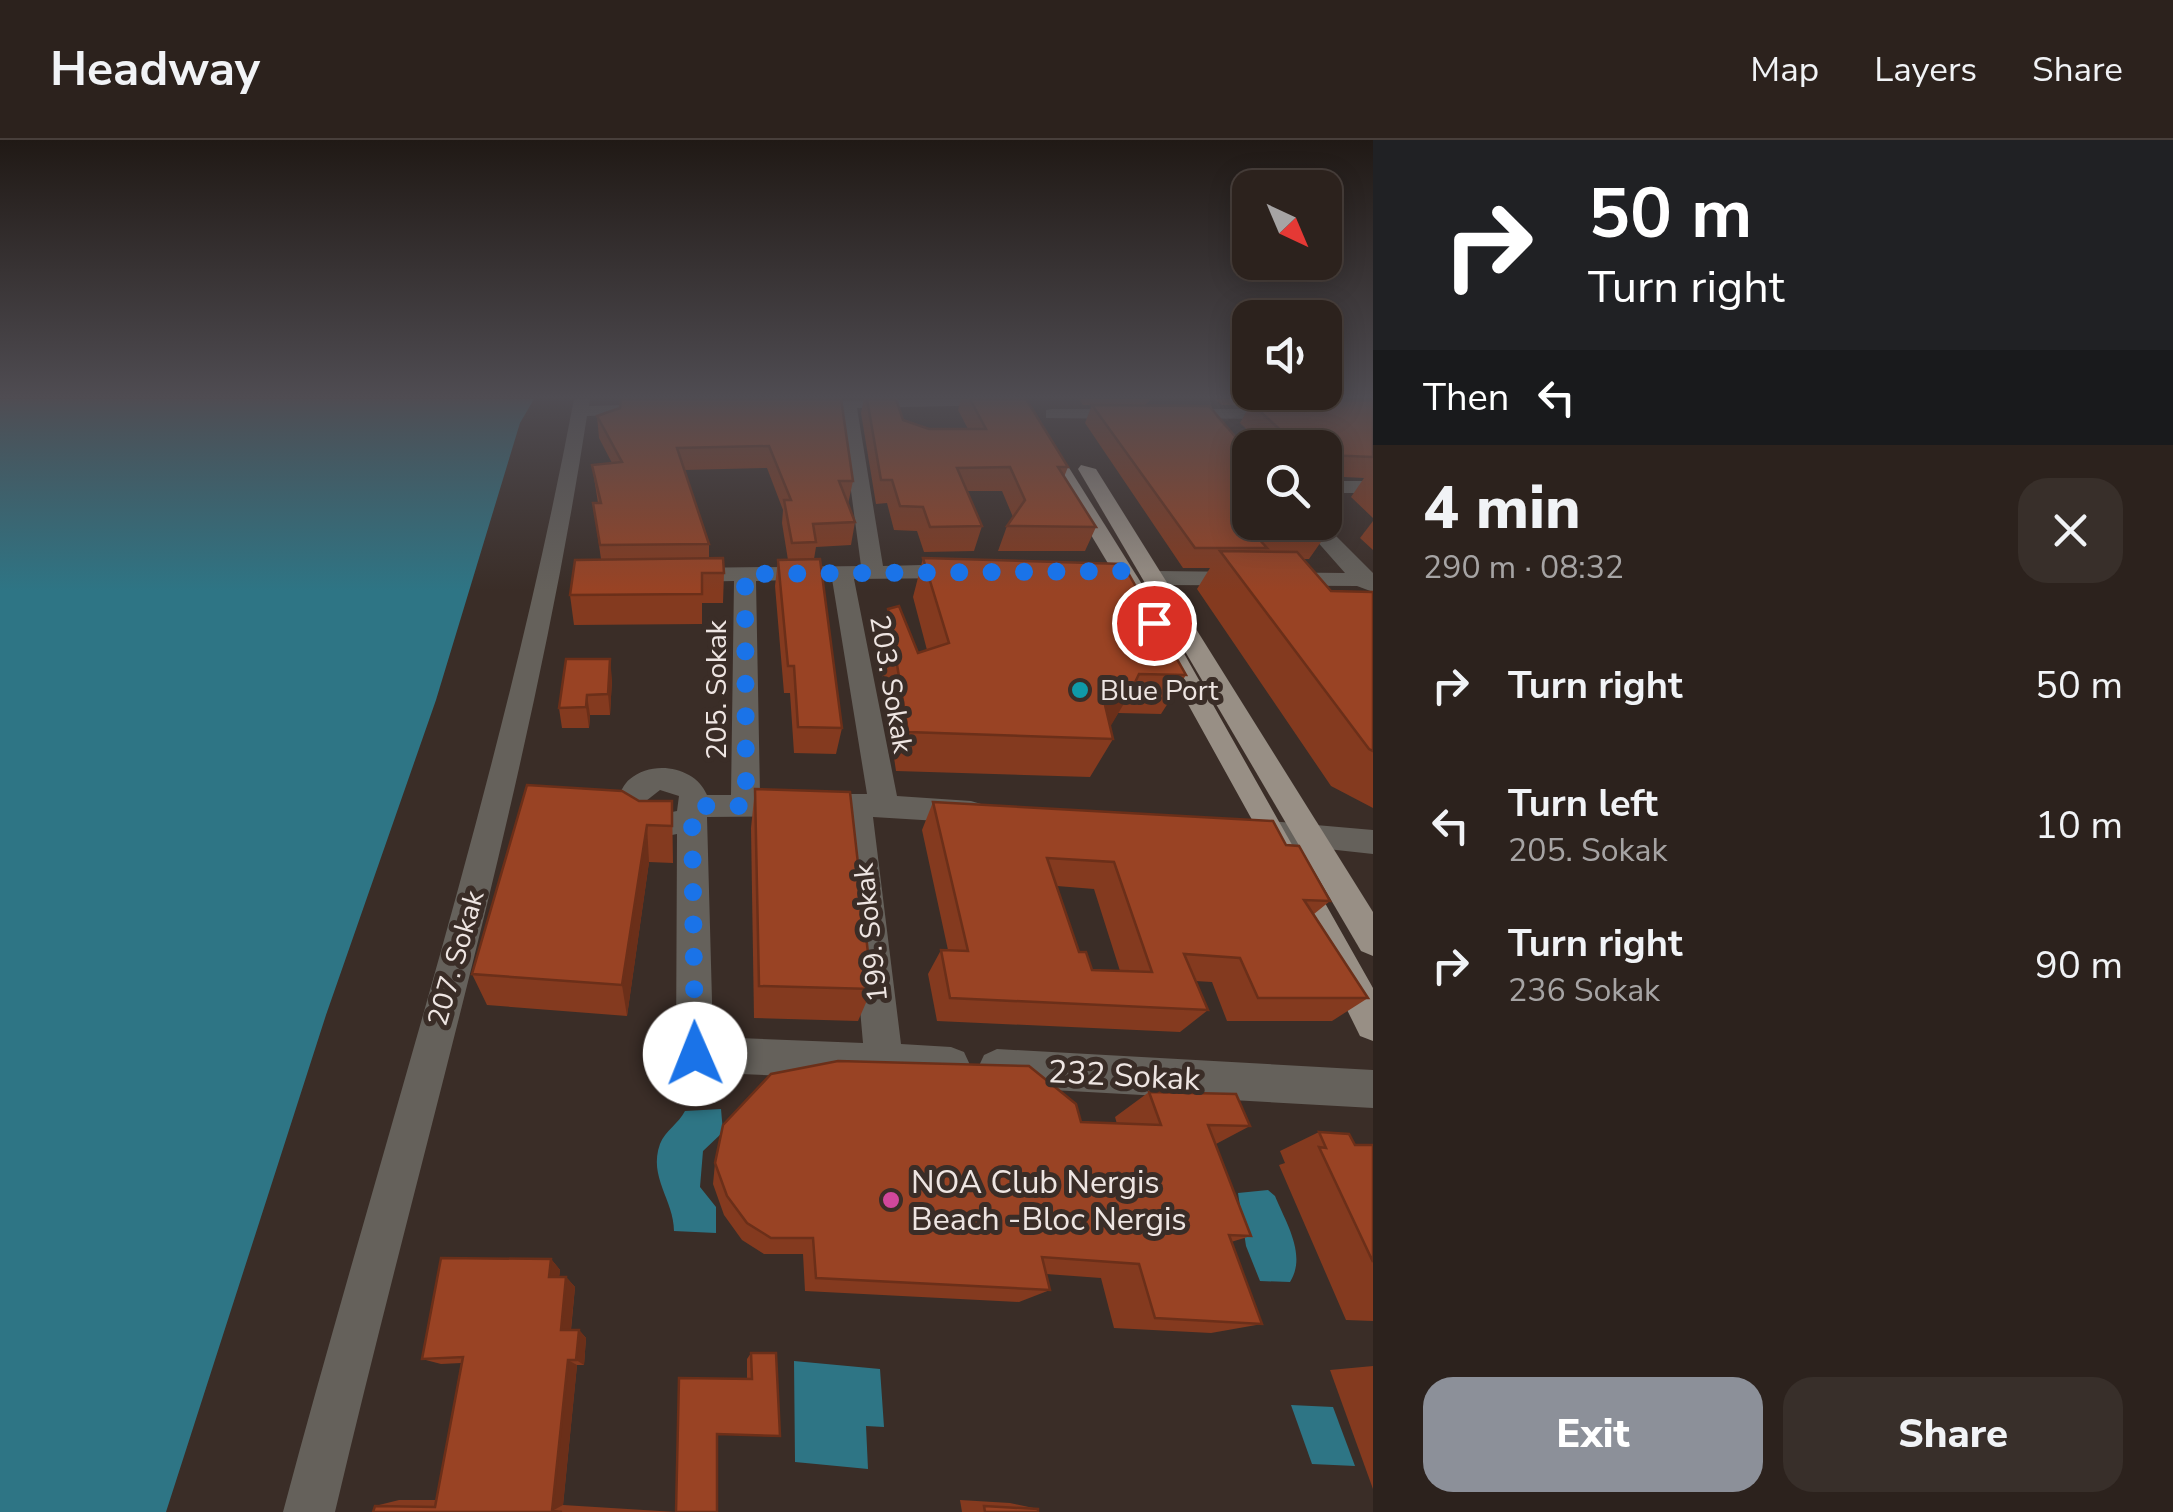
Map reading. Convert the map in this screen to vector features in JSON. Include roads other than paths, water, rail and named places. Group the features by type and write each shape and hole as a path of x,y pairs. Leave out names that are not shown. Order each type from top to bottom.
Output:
{"main road":[{"path":"1053,463 1114,571 1274,833 1373,1024"},
{"path":"1083,463 1373,941"}],"street":[{"name":"207. Sokak","path":"309,1512 428,1053 502,796 558,580 573,463"},
{"path":"857,463 873,572"},
{"path":"1342,488 1373,488"},
{"path":"1328,540 1370,583"},
{"path":"666,576 976,571"},
{"name":"203. Sokak","path":"842,572 870,806"},
{"name":"205. Sokak","path":"745,574 746,806"},
{"path":"1156,578 1370,583"},
{"path":"594,799 631,800 648,781 668,778 686,785 694,810"},
{"path":"502,796 538,797"},
{"path":"631,800 635,816 654,827 676,826 694,810 746,806 870,806 999,814"},
{"name":"199. Sokak","path":"870,806 884,1062"},
{"name":"232 Sokak","path":"694,810 695,1054 1373,1089"},
{"path":"1211,829 1373,842"}],"water":[{"path":"0,463 508,463 436,700 326,1015 166,1512 0,1512"},
{"path":"721,1109 723,1132 703,1151 700,1187 716,1207 716,1233 674,1231 657,1167 660,1144 685,1111"},
{"path":"1268,1190 1275,1196 1296,1250 1295,1272 1290,1282 1260,1281 1246,1246 1238,1193"},
{"path":"794,1361 880,1369 884,1427 866,1426 868,1469 795,1462"},
{"path":"1291,1405 1333,1407 1355,1466 1312,1464"}],"place":[{"name":"Blue Port","path":"1080,690"},
{"name":"NOA Club Nergis Beach -Bloc Nergis","path":"891,1200"}]}
